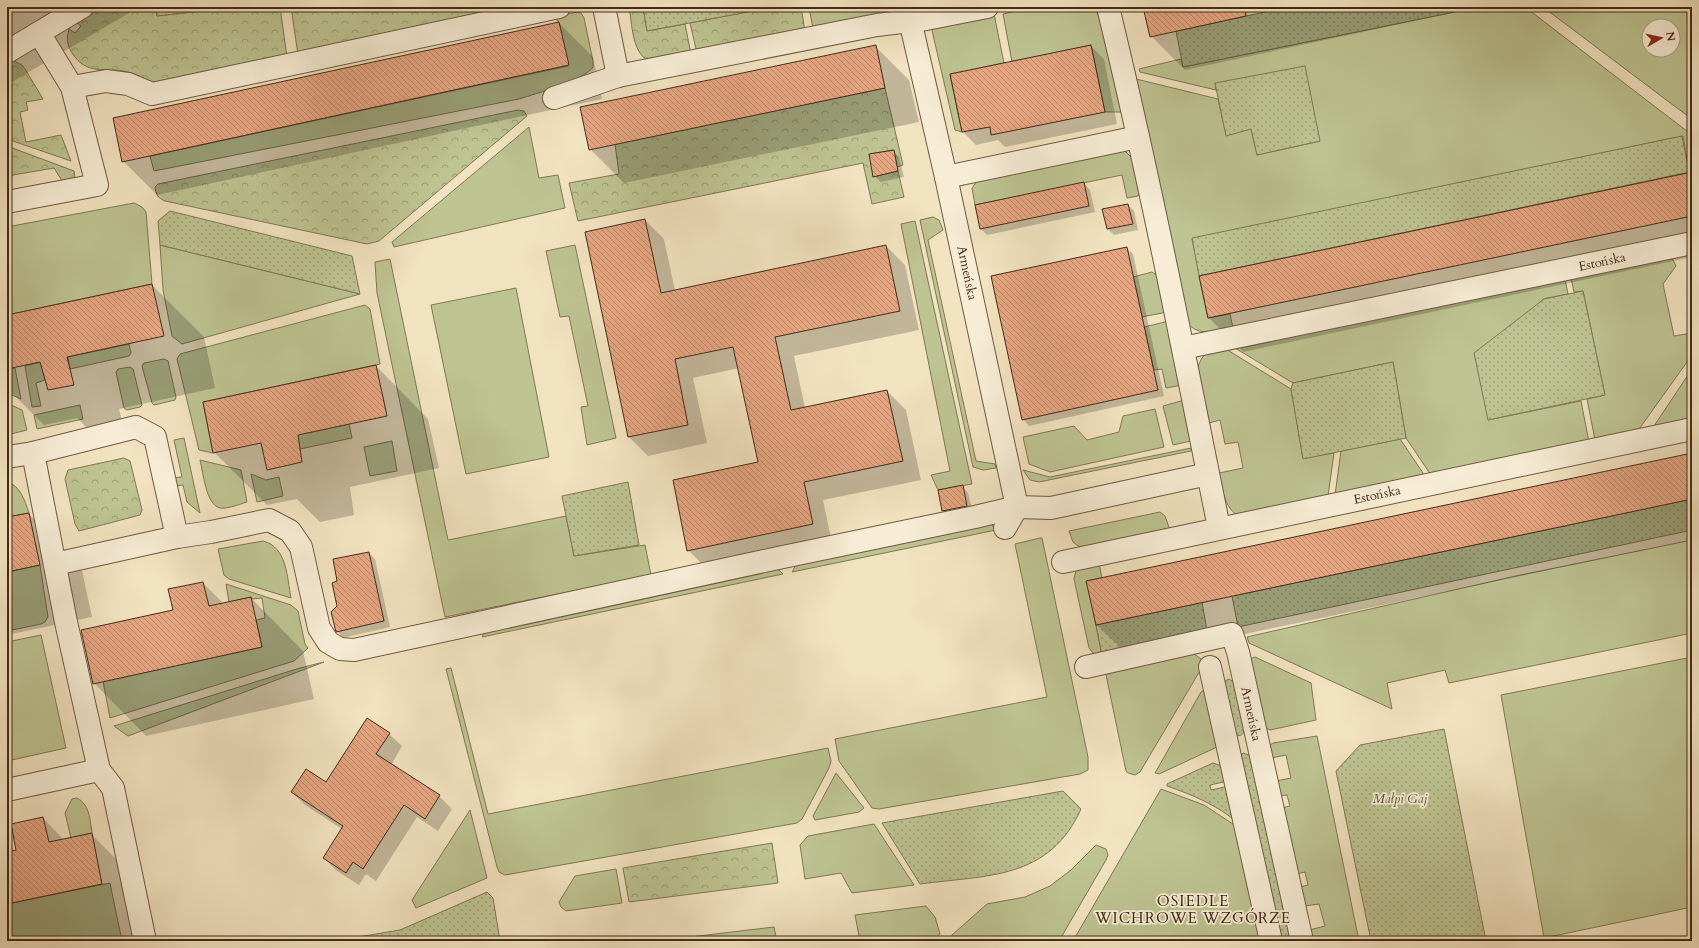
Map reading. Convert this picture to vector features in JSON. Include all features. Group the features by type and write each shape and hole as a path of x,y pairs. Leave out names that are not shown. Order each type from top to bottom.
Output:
{"street":[{"path":"7,52 82,7"},
{"path":"72,87 106,81 128,84 152,94 559,7"},
{"path":"604,7 618,76"},
{"path":"554,98 618,76 877,25 908,14 986,7"},
{"path":"1108,7 1124,72 1132,139 1183,348 1218,528"},
{"name":"Armeńska","path":"908,14 946,177 1017,507"},
{"path":"7,202 97,185 72,87 39,33"},
{"path":"946,177 1132,139"},
{"name":"Estońska","path":"1183,348 1692,243"},
{"path":"7,457 33,453 136,427 155,437 177,537"},
{"name":"Estońska","path":"1063,562 1692,429"},
{"path":"33,453 66,622 98,770 113,788 145,941"},
{"path":"55,564 177,537 270,520 290,531 301,547 319,628 328,642 340,649 354,650 468,632 775,558 1017,507 1051,508 1208,474"},
{"path":"1005,528 1017,507"},
{"name":"Armeńska","path":"1086,667 1232,634 1238,652 1302,941"},
{"path":"1210,667 1271,941"},
{"path":"7,790 98,770"}],"green space":[{"path":"98,7 156,7 157,16 235,7 280,7 287,57 162,84 119,70 90,68 78,60 72,53 67,39 69,29 75,33 81,26 75,21"},
{"path":"156,7 235,7 157,16"},
{"path":"291,7 525,7 298,55"},
{"path":"629,7 643,7 647,31 685,24 691,54 647,60 638,50 632,28"},
{"path":"643,7 757,7 758,10 647,31"},
{"path":"757,7 801,7 805,31 697,53 690,23 757,10"},
{"path":"809,7 882,7 877,15 813,29"},
{"path":"1035,7 1095,8 1100,19 1123,112 1105,112 1091,45 1012,62 1003,14"},
{"path":"1289,7 1454,7 1455,12 1183,67 1176,31"},
{"path":"1454,7 1525,7 1692,135 1692,172 1689,172 1683,136 1192,239 1208,318 1230,314 1233,328 1205,332 1194,329 1189,325 1136,79 1218,99 1226,135 1251,129 1257,155 1320,141 1215,83 1216,90 1140,72 1139,69 1181,59 1183,67 1454,12"},
{"path":"1543,7 1692,7 1692,119"},
{"path":"578,12 581,13 584,18 593,67 581,76 559,86 519,99 154,171 150,156 568,66 559,22 553,17"},
{"path":"994,14 1004,63 950,75 962,132 955,130 931,26"},
{"path":"14,61 22,65 43,99 26,102 28,110 20,112 26,142 61,135 71,161 7,139 7,63"},
{"path":"1305,66 1320,141 1257,155 1251,129 1226,136 1215,83"},
{"path":"885,88 903,165 897,167 893,150 870,154 874,176 898,171 904,197 872,204 863,163 578,221 569,183 619,174 615,144"},
{"path":"518,110 524,111 527,116 379,241 367,244 165,201 158,196 155,190 155,187 158,184"},
{"path":"529,127 539,178 558,175 565,208 394,247 392,242"},
{"path":"1682,136 1689,172 1199,276 1192,238"},
{"path":"7,146 74,171 75,178 64,184 54,168 7,176"},
{"path":"1124,150 1132,158 1140,192 1138,196 1127,198 1122,175 975,205 972,188 977,181"},
{"path":"134,203 142,207 146,212 152,284 7,315 7,227"},
{"path":"170,211 352,256 360,294 160,245 158,221"},
{"path":"933,217 939,220 943,230 928,240 976,461 995,464 996,468 983,470 973,467 920,220"},
{"path":"915,221 972,484 938,490 931,475 950,471 901,224"},
{"path":"160,245 360,294 182,344 172,336 163,290"},
{"path":"575,245 616,438 587,445 581,407 588,406 569,316 560,317 546,251"},
{"path":"1667,257 1673,260 1676,266 1663,284 1674,336 1692,333 1692,355 1637,432 1595,440 1587,399 1605,395 1583,291 1574,292 1570,273"},
{"path":"390,259 448,540 566,516 574,556 645,545 651,575 445,617 377,293 375,262"},
{"path":"1152,272 1158,276 1167,312 1142,317 1133,277"},
{"path":"1564,274 1568,294 1543,299 1488,420 1581,401 1589,442 1431,475 1406,438 1393,362 1293,383 1230,345"},
{"path":"516,288 549,457 466,474 431,305"},
{"path":"1583,291 1605,395 1488,420 1474,353 1544,299"},
{"path":"365,305 370,309 380,364 203,402 213,453 199,450 177,359 180,354"},
{"path":"1169,321 1183,385 1166,388 1162,369 1154,370 1144,327"},
{"path":"129,344 131,353 129,356 70,369 68,357"},
{"path":"1221,346 1291,389 1303,458 1334,453 1328,496 1237,515 1229,507 1224,496 1219,473 1243,468 1238,442 1225,444 1220,420 1209,423 1198,367 1201,359 1206,354"},
{"path":"164,359 168,361 176,397 175,400 154,405 152,403 142,366 144,363"},
{"path":"41,362 45,380 36,383 41,406 32,407 25,366"},
{"path":"1393,362 1406,438 1303,459 1291,389 1293,383"},
{"path":"130,367 133,369 142,405 140,407 127,410 124,408 116,372 118,369"},
{"path":"15,368 21,399 7,393 7,369"},
{"path":"1692,369 1692,419 1652,429"},
{"path":"1181,401 1187,404 1195,440 1173,445 1163,406"},
{"path":"7,403 22,410 27,430 7,435"},
{"path":"80,405 83,419 37,429 34,415"},
{"path":"1155,409 1164,447 1050,472 1029,464 1023,437 1074,426 1087,440 1119,432 1123,416"},
{"path":"349,424 352,438 300,449 297,435"},
{"path":"184,438 200,513 187,502 183,485 174,486 172,478 182,477 174,440"},
{"path":"1400,439 1425,476 1335,495 1341,451"},
{"path":"392,441 397,471 370,476 364,447"},
{"path":"1191,448 1191,451 1039,482 1030,480 1023,470 1050,477"},
{"path":"124,458 130,461 142,510 140,515 79,531 75,524 65,479 68,470"},
{"path":"200,460 241,470 247,502 227,508 215,506 208,495"},
{"path":"251,474 266,480 279,477 283,496 257,502"},
{"path":"7,482 19,490 29,513 8,517"},
{"path":"628,482 639,545 574,556 562,496"},
{"path":"1692,499 1692,530 1238,627 1232,596"},
{"path":"1160,512 1165,516 1170,530 1081,548 1073,542 1069,531"},
{"path":"991,524 996,530 792,572 796,565"},
{"path":"1042,538 1088,757 1088,770 1080,774 879,809 872,808 839,761 835,739 1047,697 1015,544"},
{"path":"1692,540 1692,633 1449,683 1445,670 1387,683 1392,709 1249,643 1247,637 1516,576"},
{"path":"263,541 271,544 277,549 281,556 287,572 291,598 229,579 224,575 218,549"},
{"path":"1099,563 1102,578 1087,581 1102,655 1093,653 1089,648 1074,579 1076,570"},
{"path":"40,565 48,617 45,622 41,624 7,631 7,572"},
{"path":"777,568 783,574 482,637 486,629"},
{"path":"226,584 291,605 298,611 305,644 308,648 294,661 110,718 103,681 262,647 256,620 265,618 262,598 252,599 251,597 229,602"},
{"path":"1202,602 1207,631 1102,655 1096,625"},
{"path":"41,635 66,748 7,761 7,755 11,754 7,735 7,642"},
{"path":"1193,653 1201,659 1201,669 1140,772 1135,775 1128,773 1126,771 1105,670"},
{"path":"1255,657 1311,683 1316,720 1270,730 1264,727 1250,659"},
{"path":"1692,657 1692,907 1544,938 1501,695"},
{"path":"324,662 128,736 114,726 300,668"},
{"path":"451,668 488,814 828,748 831,761 829,768 802,819 797,823 505,875 499,872 497,867 446,669"},
{"path":"1229,679 1236,684 1246,729 1243,734 1239,736 1236,735 1223,682"},
{"path":"1207,688 1217,747 1159,774 1155,773 1201,692"},
{"name":"Małpi Gaj","path":"1444,729 1486,941 1371,941 1336,771 1360,745"},
{"path":"1317,736 1359,941 1311,941 1309,930 1325,926 1319,904 1304,906 1300,887 1308,885 1305,872 1296,874 1282,808 1290,806 1287,795 1279,796 1276,781 1291,778 1286,755 1271,758 1269,746 1273,743"},
{"path":"1243,753 1252,756 1294,941 1279,941 1239,757"},
{"path":"1213,763 1222,766 1228,781 1210,785 1211,790 1229,786 1238,823 1222,811 1204,801 1167,786 1167,784"},
{"path":"836,773 864,808 859,812 815,820 813,816"},
{"path":"1161,789 1204,805 1239,828 1264,941 1073,941"},
{"path":"1063,791 1081,809 1068,832 1052,849 1034,862 1014,870 992,875 920,884 882,823"},
{"path":"77,798 85,805 87,809 92,833 71,838 65,813 72,799"},
{"path":"470,810 487,878 416,908 412,900"},
{"path":"874,824 914,885 852,893 841,873 805,879 800,845 808,836"},
{"path":"772,843 778,883 629,902 623,868"},
{"path":"1096,845 1106,849 1108,855 1059,941 953,941 952,935 987,904 1025,897 1050,886 1071,870"},
{"path":"616,869 622,903 566,911 561,907 559,902 575,876"},
{"path":"110,883 122,941 7,941 7,904"},
{"path":"487,892 493,898 500,941 334,941 400,930"},
{"path":"926,906 935,917 940,934 932,941 860,941 855,915"},
{"path":"774,927 777,941 657,941"}],"building":[{"path":"1143,7 1245,7 1246,16 1150,37"},
{"path":"559,22 569,65 122,162 113,118"},
{"path":"876,45 885,88 589,150 580,107"},
{"path":"1091,45 1105,112 991,135 990,127 962,132 950,74"},
{"path":"894,150 898,171 873,177 869,154"},
{"path":"1692,172 1692,216 1208,318 1199,276"},
{"path":"1084,182 1089,206 980,229 975,205"},
{"path":"1128,204 1133,224 1107,229 1102,209"},
{"path":"645,219 661,293 886,245 900,311 775,337 791,410 887,390 903,461 804,482 813,524 687,551 673,480 758,462 733,347 675,359 688,425 628,437 585,232"},
{"path":"1127,247 1158,390 1022,420 991,276"},
{"path":"152,284 164,336 67,357 74,385 48,390 40,362 7,369 7,315"},
{"path":"376,365 387,416 298,435 302,462 267,470 261,443 213,453 203,402"},
{"path":"1692,453 1692,499 1096,625 1086,581"},
{"path":"963,485 967,506 942,511 938,490"},
{"path":"29,513 40,565 7,572 7,517"},
{"path":"369,552 384,621 336,632 331,612 337,606 332,583 337,581 333,559"},
{"path":"203,582 209,606 251,597 262,647 93,684 81,630 173,610 168,589"},
{"path":"367,718 390,733 376,754 440,795 425,819 404,805 363,869 353,862 346,873 323,858 343,826 291,792 306,769 326,782"},
{"path":"43,817 49,842 92,833 102,884 7,904 7,852 16,850 11,824"}],"district":[{"name":"OSIEDLE WICHROWE WZGÓRZE","path":"1193,910"}]}
